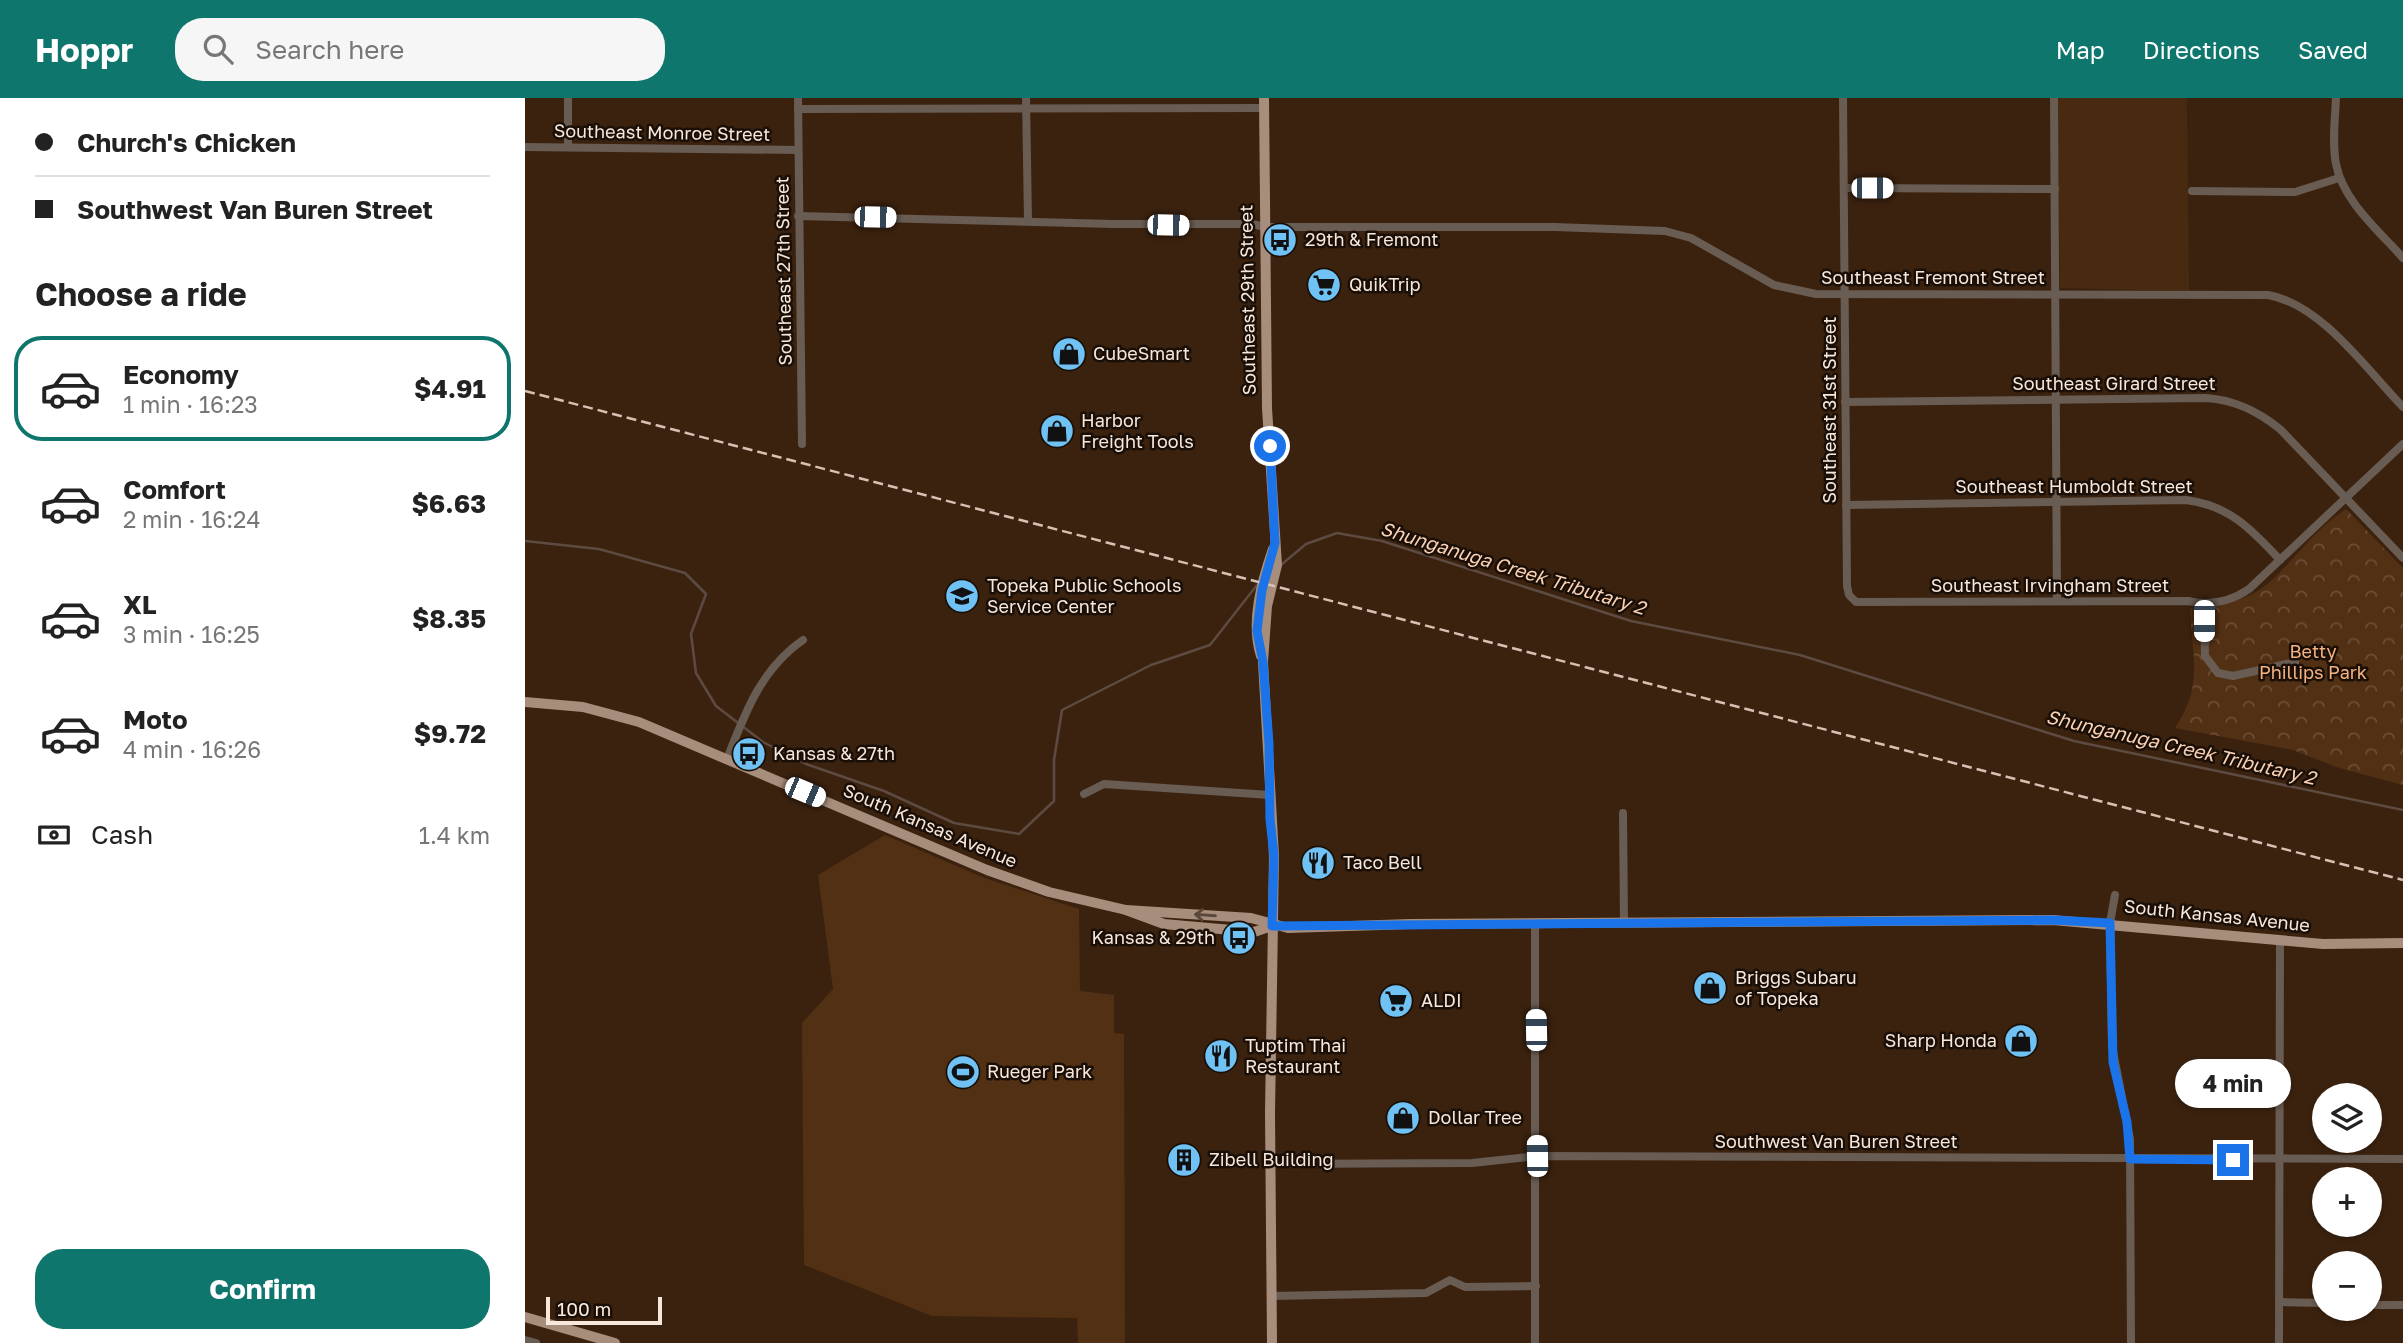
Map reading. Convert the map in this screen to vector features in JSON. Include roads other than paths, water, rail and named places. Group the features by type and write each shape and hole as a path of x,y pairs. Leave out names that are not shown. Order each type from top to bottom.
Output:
{"main road":[{"name":"Southeast 29th Street","path":"1264,103 1267,408 1277,565 1267,606 1263,662 1274,856 1270,1164 1272,1343"},
{"name":"South Kansas Avenue","path":"525,702 583,707 619,715 1021,883 1126,910 1251,918 1272,926 1360,928 1535,923 2053,920 2110,923 2280,941 2354,945 2403,943"},
{"path":"525,1317 615,1343"}],"street":[{"path":"568,98 568,147"},
{"name":"Southeast 27th Street","path":"798,98 802,444"},
{"path":"1026,98 1028,220"},
{"name":"Southeast 31st Street","path":"1843,98 1849,595"},
{"path":"2054,98 2057,601"},
{"path":"2336,98 2335,150 2339,178 2351,198 2403,258"},
{"path":"798,109 1264,103"},
{"name":"Southeast Monroe Street","path":"525,147 798,150"},
{"path":"2192,191 2295,192 2339,178"},
{"path":"1846,188 2055,189"},
{"name":"Southeast Fremont Street","path":"799,216 1112,224 1252,224 1265,227 1514,227 1665,231 1703,244 1774,285 1816,294 2255,295 2289,300 2325,324 2403,407"},
{"name":"Southeast Girard Street","path":"1845,402 2206,398 2244,406 2281,430 2403,558"},
{"name":"Southeast Irvingham Street","path":"1849,595 1861,603 2187,601 2204,604 2240,595 2403,444"},
{"name":"Southeast Humboldt Street","path":"1846,505 2186,500 2210,504 2248,526 2280,560"},
{"path":"2204,604 2205,656 2218,673 2233,676 2295,662"},
{"path":"727,758 755,693 770,669 803,640"},
{"path":"1084,794 1104,784 1270,795"},
{"path":"1623,813 1624,923"},
{"path":"2115,895 2110,923 2113,1062 2127,1122 2130,1159 2131,1343"},
{"path":"1535,923 1535,1343"},
{"path":"2279,1343 2280,941"},
{"name":"Southwest Van Buren Street","path":"1270,1164 1472,1163 1537,1156 2403,1159"},
{"path":"1271,1296 1426,1293 1450,1280 1465,1287 1536,1286"},
{"path":"2280,1302 2312,1303"},
{"path":"2382,1305 2403,1305"},
{"path":"525,1340 536,1343"}],"waterway":[{"name":"Shunganuga Creek Tributary 2","path":"1281,565 1306,544 1337,533 1382,541 1631,621 1800,655 2074,741 2403,810"},
{"name":"Shunganuga Creek Tributary 2","path":"525,541 599,549 685,573 706,594 691,634 696,673 716,706 763,742 806,764 884,791 954,823 1019,834 1054,801 1054,760 1062,710 1151,665 1210,645 1257,585"}],"railway":[{"path":"525,391 2403,880"}],"place":[{"name":"29th & Fremont","path":"1280,240"},
{"name":"QuikTrip","path":"1324,285"},
{"name":"CubeSmart","path":"1069,354"},
{"name":"Harbor Freight Tools","path":"1057,431"},
{"name":"Topeka Public Schools Service Center","path":"962,596"},
{"name":"Kansas & 27th","path":"749,754"},
{"name":"Taco Bell","path":"1318,863"},
{"name":"Kansas & 29th","path":"1239,938"},
{"name":"Briggs Subaru of Topeka","path":"1710,988"},
{"name":"ALDI","path":"1396,1001"},
{"name":"Sharp Honda","path":"2021,1041"},
{"name":"Tuptim Thai Restaurant","path":"1221,1056"},
{"name":"Rueger Park","path":"963,1072"},
{"name":"Dollar Tree","path":"1403,1118"},
{"name":"Zibell Building","path":"1184,1160"}],"park label":[{"name":"Betty Phillips Park","path":"2313,662"}]}
